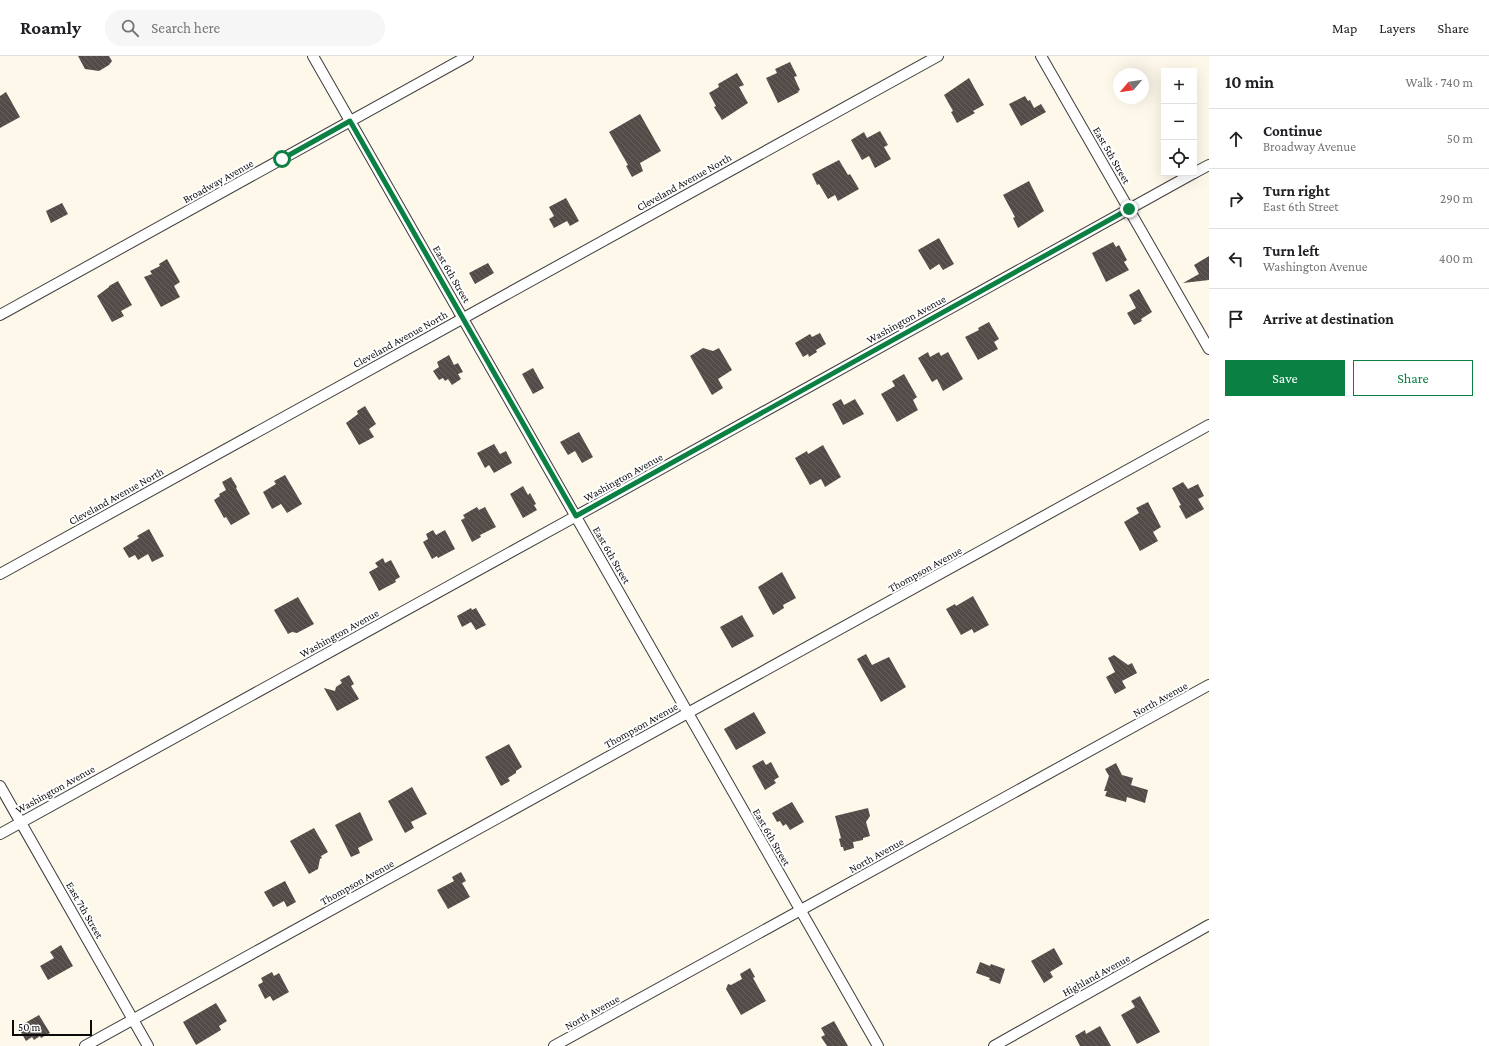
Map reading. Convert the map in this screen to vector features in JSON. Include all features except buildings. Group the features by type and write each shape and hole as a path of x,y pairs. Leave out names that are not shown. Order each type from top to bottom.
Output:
{"street":[{"name":"East 6th Street","path":"313,56 878,1046"},
{"name":"Broadway Avenue","path":"0,315 468,56"},
{"name":"Cleveland Avenue North","path":"0,574 938,56"},
{"name":"East 5th Street","path":"1041,56 1209,349"},
{"name":"Washington Avenue","path":"1197,171 1209,164"},
{"name":"Washington Avenue","path":"0,834 1189,176"},
{"name":"Thompson Avenue","path":"85,1046 1209,425"},
{"name":"North Avenue","path":"554,1046 1209,685"},
{"name":"East 7th Street","path":"0,786 148,1046"},
{"name":"Highland Avenue","path":"994,1046 1209,925"}],"route":[{"path":"282,159 350,121 576,516 1129,209"}]}
